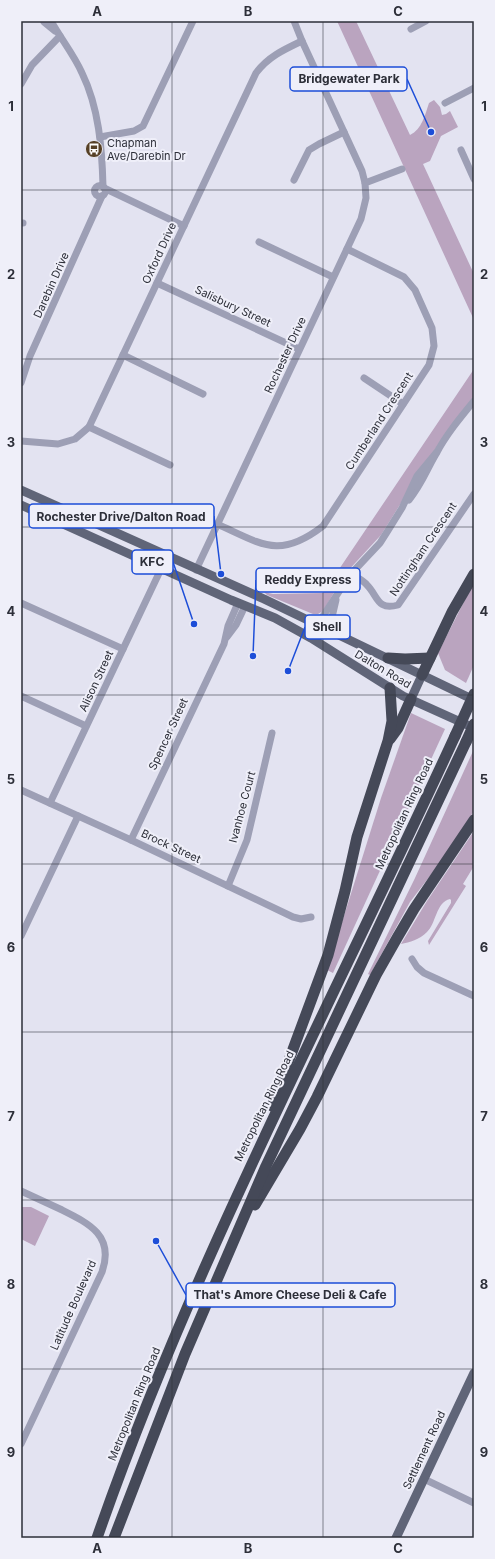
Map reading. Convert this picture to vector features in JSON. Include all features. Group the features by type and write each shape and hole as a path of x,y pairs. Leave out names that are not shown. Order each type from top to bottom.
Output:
{"highway":[{"path":"422,675 452,612 474,574"},
{"path":"388,658 405,660 430,658"},
{"path":"251,1164 328,955 345,891 357,837 388,741 392,721 390,688"},
{"name":"Metropolitan Ring Road","path":"97,1538 162,1369 213,1247 474,694"},
{"path":"388,741 398,728 411,699"},
{"path":"114,1538 184,1354 238,1229 266,1166 474,724"},
{"path":"238,1229 259,1199 300,1129 376,975 397,938 474,820"}],"main road":[{"name":"Dalton Road","path":"21,490 318,624 474,700"},
{"name":"Dalton Road","path":"21,505 161,569 275,618 311,638 390,688 474,728"},
{"name":"Spencer Street","path":"241,604 247,592"},
{"path":"411,699 422,675"},
{"name":"Settlement Road","path":"396,1538 474,1373"}],"street":[{"name":"Darebin Drive","path":"21,383 30,356 92,218 101,191 100,137 95,108 87,83 76,61 59,35 46,21"},
{"path":"100,137 134,130 143,126 194,21"},
{"name":"Rochester Drive","path":"196,570 347,249 365,207 365,183 362,171 302,42 294,21"},
{"path":"411,29 426,21"},
{"path":"21,84 32,65 59,35"},
{"name":"Oxford Drive","path":"21,441 58,444 75,439 89,427 256,74 275,54 302,42"},
{"path":"445,103 474,88"},
{"path":"294,180 309,150 344,132"},
{"path":"461,150 474,179"},
{"path":"365,183 402,168"},
{"path":"101,191 116,193 184,226"},
{"path":"259,242 333,277"},
{"name":"Cumberland Crescent","path":"217,524 260,544 278,547 292,545 309,537 323,526 429,365 434,346 432,328 415,290 404,277 347,249"},
{"name":"Salisbury Street","path":"157,282 299,349"},
{"path":"123,355 203,394"},
{"path":"364,378 403,404"},
{"path":"318,624 351,574 380,543 402,508 421,484 446,437 474,401"},
{"path":"89,427 170,465"},
{"name":"Nottingham Crescent","path":"351,574 366,584 380,603 389,607 398,605 474,494"},
{"name":"Alison Street","path":"50,803 161,569"},
{"path":"329,630 337,596"},
{"path":"21,603 123,649"},
{"name":"Spencer Street","path":"131,840 226,639 228,626 241,604"},
{"path":"21,696 86,726"},
{"name":"Ivanhoe Court","path":"228,886 247,840 272,733"},
{"name":"Brock Street","path":"21,790 131,840 293,917 301,919 311,917"},
{"path":"21,936 78,816"},
{"path":"412,959 424,974 474,996"},
{"name":"Latitude Boulevard","path":"21,1191 87,1223 100,1236 104,1244 106,1256 102,1272 21,1444"},
{"path":"424,1478 474,1503"}],"shaded area":[{"path":"337,21 356,21 410,135 420,125 429,103 434,100 440,107 442,115 450,111 458,127 441,136 430,161 423,164 474,274 474,320"},
{"path":"474,369 474,396 431,455 381,535 345,574 323,611 318,614 313,614 267,595 264,592 273,594 323,593"},
{"path":"474,582 474,665 466,683 445,670 438,653"},
{"path":"411,713 445,729 333,973 327,970 381,798"},
{"path":"474,749 474,811 449,851 410,902 370,975 368,974 415,878"},
{"path":"474,831 474,866 463,884 466,886 429,945 428,941 451,903 450,899 442,904 430,928 424,935 418,939 401,944 427,901"},
{"path":"21,1207 31,1207 49,1216 35,1246 21,1239"}],"place":[{"name":"Bridgewater Park","path":"431,132"},
{"name":"Chapman Ave/Darebin Dr","path":"94,149"},
{"name":"Rochester Drive/Dalton Road","path":"221,574"},
{"name":"KFC","path":"194,624"},
{"name":"Reddy Express","path":"253,656"},
{"name":"Shell","path":"288,671"},
{"name":"That's Amore Cheese Deli & Cafe","path":"156,1241"}]}
